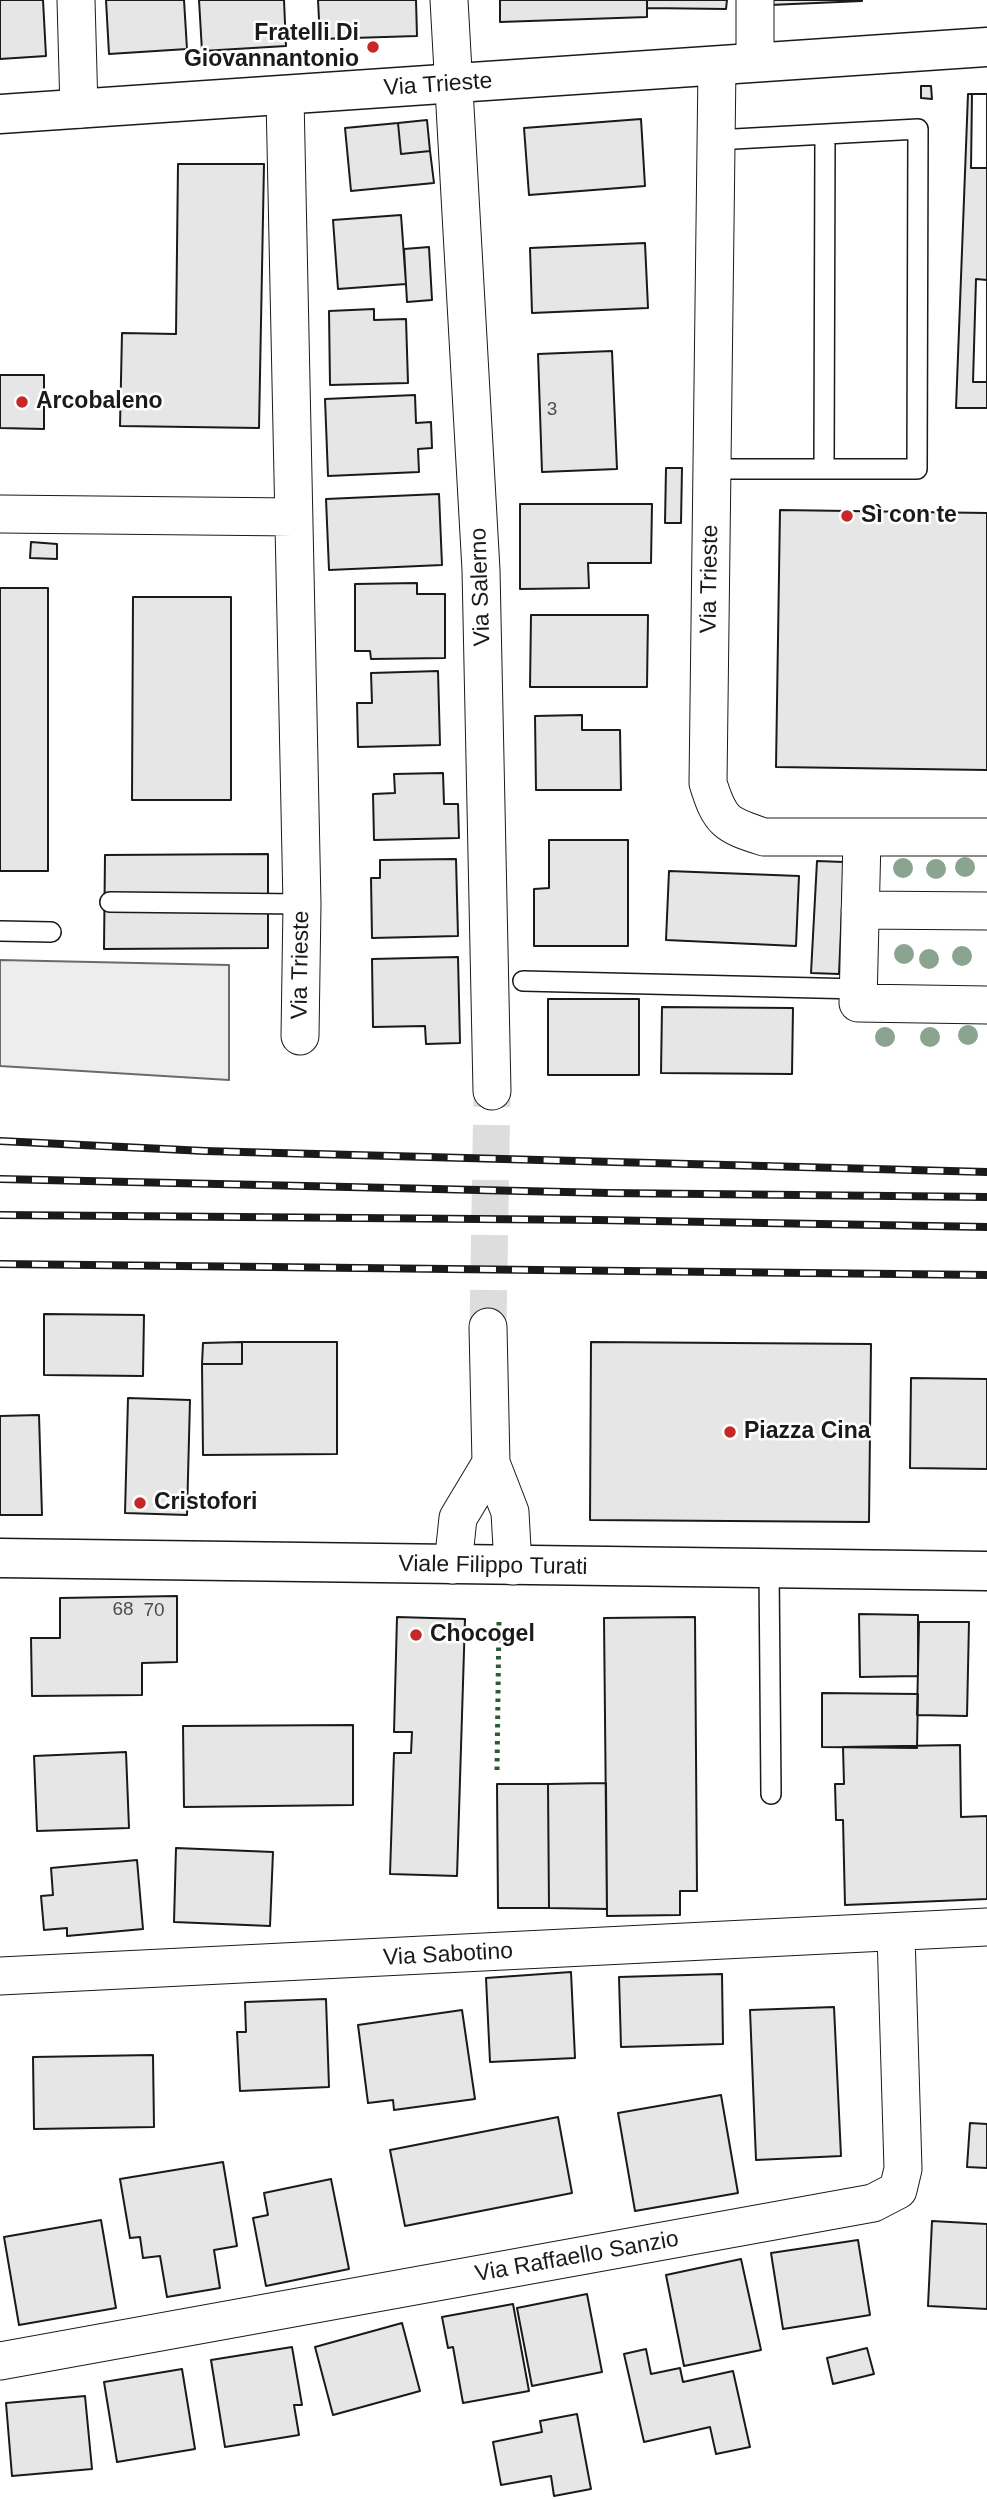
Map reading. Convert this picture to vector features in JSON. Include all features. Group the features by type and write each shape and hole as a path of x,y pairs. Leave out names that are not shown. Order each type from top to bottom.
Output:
{"street":[{"path":"76,0 79,110"},
{"name":"Via Salerno","path":"449,0 481,570 492,1091"},
{"path":"755,0 755,62"},
{"name":"Via Trieste","path":"0,114 285,97 987,47"},
{"name":"Via Trieste","path":"718,66 708,783 716,812 731,826 764,837 987,837"},
{"name":"Via Trieste","path":"285,97 302,904 300,1035"},
{"path":"0,514 294,517"},
{"path":"862,839 858,1003 987,1005"},
{"path":"860,910 987,911"},
{"path":"488,1327 491,1463 510,1512 513,1566"},
{"path":"453,1565 458,1518 491,1463"},
{"name":"Viale Filippo Turati","path":"0,1558 987,1572"},
{"name":"Via Sabotino","path":"0,1976 896,1934 987,1927"},
{"name":"Via Raffaello Sanzio","path":"0,2361 873,2203 898,2190 903,2169 896,1934"}],"lane":[{"path":"711,469 917,469 919,129 716,140"},
{"path":"824,469 825,135"},
{"path":"110,902 302,904"},
{"path":"0,931 51,932"},
{"path":"523,981 859,989"},
{"path":"769,1569 771,1794"}],"shaded area":[{"path":"0,960 229,965 229,1080 0,1066"}],"building":[{"path":"0,0 43,0 46,56 0,59"},
{"path":"106,0 184,0 187,49 109,54"},
{"path":"199,0 284,0 286,46 202,51"},
{"path":"318,0 416,0 417,36 320,39"},
{"path":"500,0 647,0 647,17 500,22"},
{"path":"647,0 727,0 726,9 647,8"},
{"path":"770,0 862,0 862,1 770,5"},
{"path":"921,86 931,86 932,99 921,98"},
{"path":"968,94 987,94 987,408 956,408"},
{"path":"972,94 987,94 987,168 971,168"},
{"path":"641,119 645,186 529,195 524,128"},
{"path":"427,120 430,151 401,154 398,123"},
{"path":"398,123 401,154 430,151 434,183 351,191 345,128"},
{"path":"178,164 264,164 259,428 120,426 122,333 176,334"},
{"path":"401,215 406,284 338,289 333,220"},
{"path":"645,243 648,308 532,313 530,248"},
{"path":"429,247 432,300 407,302 404,249"},
{"path":"976,279 987,280 987,382 973,382"},
{"path":"374,309 374,320 406,319 408,383 330,385 329,311"},
{"path":"612,351 617,469 542,472 538,354"},
{"name":"Arcobaleno","path":"0,375 44,375 44,429 0,428"},
{"path":"415,395 416,423 431,422 432,448 418,449 419,472 328,476 325,399"},
{"path":"666,468 682,468 681,523 665,523"},
{"path":"439,494 442,565 329,570 326,499"},
{"path":"520,504 652,504 651,563 588,563 589,588 520,589"},
{"path":"780,510 987,513 987,770 776,767"},
{"path":"31,542 57,544 57,559 30,558"},
{"path":"417,583 417,594 445,594 445,658 371,659 370,651 355,651 355,584"},
{"path":"0,588 48,588 48,871 0,871"},
{"path":"133,597 231,597 231,800 132,800"},
{"path":"531,615 648,615 647,687 530,687"},
{"path":"438,671 440,745 358,747 357,703 372,703 371,673"},
{"path":"582,715 582,730 620,730 621,790 536,790 535,716"},
{"path":"443,773 444,804 458,804 459,838 374,840 373,794 395,793 394,774"},
{"path":"549,840 628,840 628,946 534,946 534,889 549,888"},
{"path":"268,854 268,948 104,949 105,855"},
{"path":"456,859 458,936 372,938 371,878 380,878 380,860"},
{"path":"817,861 844,862 839,974 811,973"},
{"path":"669,871 799,876 796,946 666,940"},
{"path":"458,957 460,1043 426,1044 425,1026 373,1027 372,959"},
{"path":"548,999 639,999 639,1075 548,1075"},
{"path":"662,1007 793,1008 792,1074 661,1073"},
{"path":"44,1314 144,1315 143,1376 44,1375"},
{"path":"242,1342 337,1342 337,1454 203,1455 202,1364 242,1364"},
{"path":"242,1342 242,1364 202,1364 203,1343"},
{"name":"Piazza Cina","path":"591,1342 871,1344 869,1522 590,1520"},
{"path":"911,1378 987,1379 987,1469 910,1468"},
{"path":"128,1398 190,1400 187,1515 125,1513"},
{"path":"39,1415 42,1515 0,1515 0,1416"},
{"path":"177,1596 177,1662 142,1663 142,1695 32,1696 31,1638 60,1638 60,1598"},
{"path":"859,1614 918,1615 918,1676 860,1677"},
{"path":"397,1617 465,1619 457,1876 390,1874 394,1753 411,1753 412,1732 394,1732"},
{"path":"695,1617 697,1891 680,1891 680,1915 607,1916 604,1618"},
{"path":"919,1622 969,1622 967,1716 917,1715"},
{"path":"822,1693 918,1694 917,1748 822,1747"},
{"path":"353,1725 353,1805 184,1807 183,1726"},
{"path":"960,1745 961,1817 987,1816 987,1899 845,1905 843,1820 836,1820 835,1784 844,1784 843,1747"},
{"path":"126,1752 129,1828 37,1831 34,1756"},
{"path":"606,1783 607,1909 549,1908 548,1784"},
{"path":"497,1784 548,1784 549,1908 498,1908"},
{"path":"176,1848 273,1852 270,1926 174,1922"},
{"path":"137,1860 143,1929 67,1936 67,1928 44,1930 41,1896 53,1895 51,1868"},
{"path":"571,1972 575,2058 490,2062 486,1978"},
{"path":"722,1974 723,2044 621,2047 619,1977"},
{"path":"326,1999 329,2087 240,2091 237,2032 246,2032 245,2002"},
{"path":"834,2007 841,2156 756,2160 750,2010"},
{"path":"462,2010 475,2099 394,2110 393,2100 368,2103 358,2025"},
{"path":"153,2055 154,2127 34,2129 33,2057"},
{"path":"721,2095 738,2193 635,2211 618,2113"},
{"path":"558,2117 572,2193 405,2226 390,2150"},
{"path":"970,2123 987,2124 987,2168 967,2167"},
{"path":"223,2162 237,2246 214,2250 220,2288 167,2297 160,2256 143,2258 140,2237 130,2238 120,2179"},
{"path":"331,2179 349,2269 266,2286 253,2218 268,2215 264,2193"},
{"path":"101,2220 116,2308 19,2325 4,2237"},
{"path":"932,2221 987,2224 987,2309 928,2306"},
{"path":"858,2240 870,2315 783,2329 771,2253"},
{"path":"741,2259 761,2350 684,2366 666,2275"},
{"path":"587,2294 602,2372 532,2386 517,2308"},
{"path":"513,2304 529,2391 463,2403 453,2347 448,2348 442,2317"},
{"path":"402,2323 420,2391 333,2415 315,2347"},
{"path":"292,2347 302,2405 294,2405 299,2435 225,2447 211,2360"},
{"path":"867,2348 874,2374 833,2384 827,2358"},
{"path":"646,2349 651,2374 680,2368 683,2382 733,2371 750,2447 716,2454 710,2427 644,2442 624,2354"},
{"path":"182,2369 195,2449 117,2462 104,2382"},
{"path":"85,2396 92,2469 12,2476 6,2403"},
{"path":"577,2414 591,2489 554,2496 551,2476 501,2485 493,2442 542,2432 540,2421"}],"tunnel":[{"path":"488,1327 492,1091"}],"railway":[{"path":"0,1141 205,1151 987,1172"},
{"path":"0,1179 609,1193 987,1197"},
{"path":"0,1215 598,1220 987,1227"},
{"path":"0,1264 987,1275"}],"hedge":[{"path":"497,1770 499,1618"}],"place":[{"name":"Fratelli Di Giovannantonio","path":"373,47"},
{"name":"Arcobaleno","path":"22,402"},
{"name":"Sì con te","path":"847,516"},
{"name":"Piazza Cina","path":"730,1432"},
{"name":"Cristofori","path":"140,1503"},
{"name":"Chocogel","path":"416,1635"}]}
